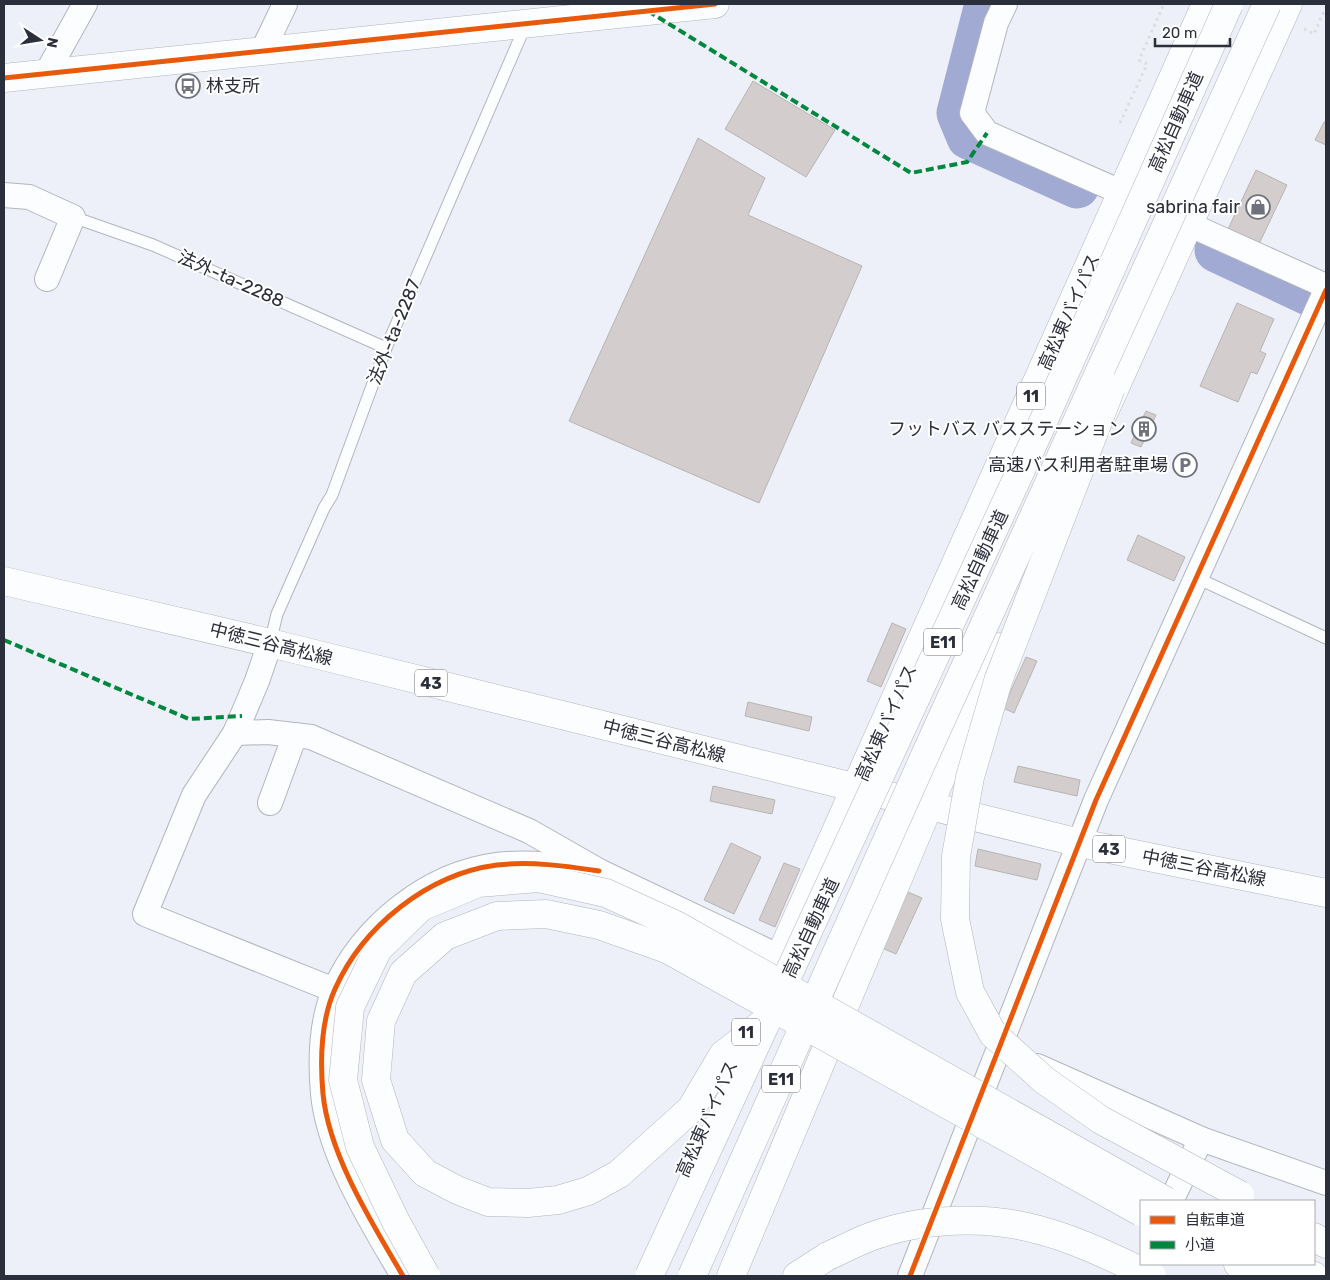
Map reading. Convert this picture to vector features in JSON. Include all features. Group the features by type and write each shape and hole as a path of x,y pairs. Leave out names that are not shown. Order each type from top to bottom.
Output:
{"main road":[{"path":"4,78 713,4"},
{"name":"高松東バイパス","path":"636,1276 1123,193 1206,4"},
{"name":"高松自動車道","path":"649,1276 1038,433 1229,4"},
{"name":"高松自動車道","path":"692,1276 927,751 1267,4"},
{"path":"731,1276 929,805 1288,4"},
{"path":"1218,111 998,681 970,777 956,856 955,919 970,992 993,1034 1044,1080 1101,1120 1245,1198"},
{"name":"中徳三谷高松線","path":"4,581 270,643 1080,843 1326,893"},
{"path":"426,1276 396,1222 360,1147 343,1080 350,1007 378,949 422,908 478,883 539,878 606,893 676,925 1164,1200"},
{"path":"768,1019 723,1054 691,1109 619,1174 588,1191 558,1200 528,1203 488,1202 457,1190 425,1173 395,1140 376,1080 381,1022 403,973 445,936 497,916 546,914 598,924 667,949 1140,1211"},
{"path":"797,1276 828,1256 870,1237 907,1227 950,1222 992,1222 1038,1229 1083,1245 1152,1276"},
{"path":"1315,1238 1326,1244"},
{"path":"1240,1265 1264,1276"},
{"path":"1289,1265 1314,1276"}],"street":[{"path":"46,74 85,4"},
{"path":"262,52 285,4"},
{"path":"1005,4 996,23 972,113 987,133 1123,193"},
{"path":"4,195 29,197 72,218 47,279"},
{"path":"910,1276 1096,800 1325,293 1188,224"},
{"path":"270,643 257,682 235,733 194,795 144,914 334,990"},
{"path":"235,733 268,732 311,737 529,831 599,871 780,957"},
{"path":"270,803 294,735"},
{"path":"403,1276 376,1230 334,1144 323,1094 322,1040 334,990 353,955 389,915 423,891 454,877 497,865 556,865 599,871"},
{"path":"999,1049 1201,1139 1326,1183"},
{"path":"1172,1200 1201,1139"}],"lane":[{"name":"法外-ta-2287","path":"270,643 277,614 324,508 332,495 386,348 526,24"},
{"name":"法外-ta-2288","path":"72,218 153,245 386,348"},
{"path":"1197,578 1326,638"}],"path":[{"path":"1120,124 1147,64 1139,60 1164,4"},
{"path":"1307,23 1304,29 1314,34 1326,7"}],"building":[{"path":"753,81 835,130 806,177 725,129"},
{"path":"1324,122 1326,122 1326,145 1315,140"},
{"path":"698,138 765,178 748,215 862,266 759,503 569,421"},
{"name":"sabrina fair","path":"1256,170 1287,185 1259,244 1228,229"},
{"path":"1237,303 1274,319 1260,351 1266,354 1257,374 1251,372 1238,402 1200,386"},
{"name":"フットバス バスステーション","path":"1146,411 1156,415 1141,447 1131,443"},
{"path":"1138,535 1185,557 1174,581 1127,560"},
{"path":"892,623 906,629 881,687 867,681"},
{"path":"1026,657 1037,661 1014,713 1003,708"},
{"path":"748,702 812,717 809,731 745,716"},
{"path":"1018,766 1080,780 1077,796 1014,782"},
{"path":"713,786 775,800 772,814 710,801"},
{"path":"731,843 761,857 734,914 704,900"},
{"path":"978,849 1041,864 1037,880 975,866"},
{"path":"784,863 800,869 775,927 759,920"},
{"path":"908,892 922,898 896,954 882,948"}],"waterway":[{"path":"987,4 959,113 969,137 1077,186"},
{"path":"1217,250 1326,301"}],"marked path":[{"path":"648,11 911,173 967,162 987,133"},
{"path":"4,640 189,719 242,716"}],"cycle path":[{"path":"4,78 715,4"},
{"path":"910,1276 1096,800 1326,290"},
{"path":"403,1276 354,1188 334,1141 327,1117 323,1094 322,1054 324,1027 335,989 347,966 362,944 380,924 423,892 447,879 471,870 510,864 574,867 599,871"}],"place":[{"name":"林支所","path":"188,86"},
{"name":"sabrina fair","path":"1258,207"},
{"name":"フットバス バスステーション","path":"1144,429"},
{"name":"高速バス利用者駐車場","path":"1185,465"}]}
